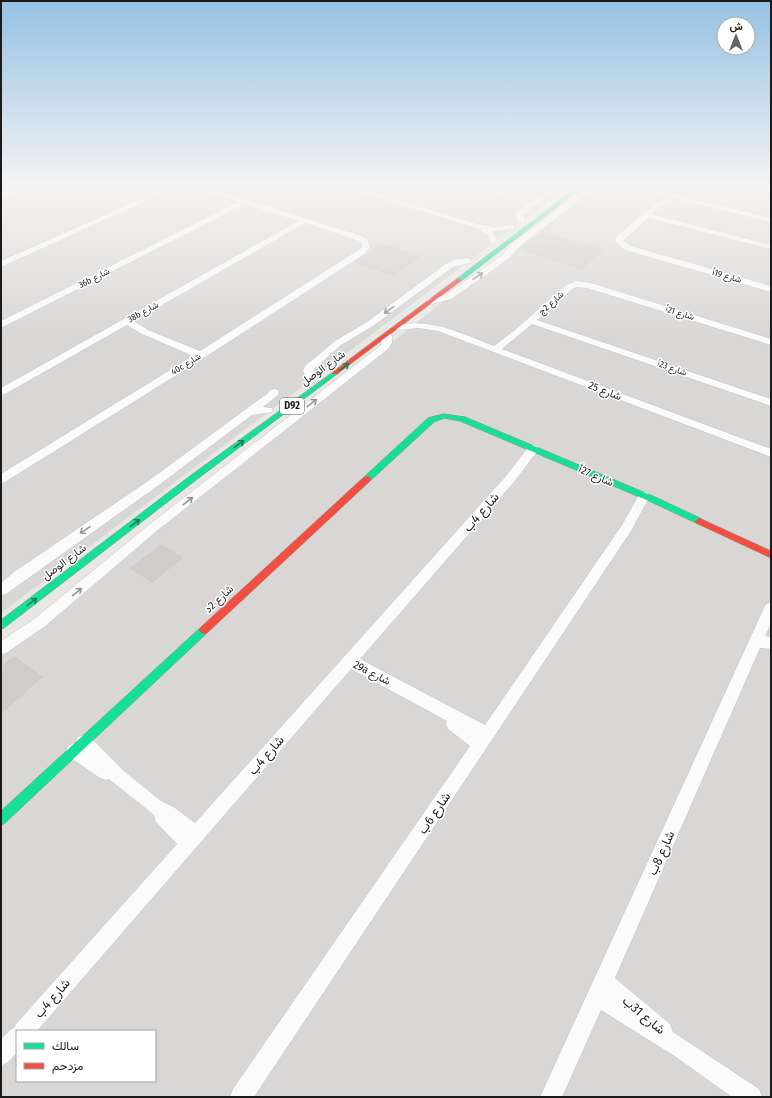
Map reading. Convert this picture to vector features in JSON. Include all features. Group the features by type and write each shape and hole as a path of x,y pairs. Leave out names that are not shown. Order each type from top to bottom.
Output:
{"main road":[{"path":"491,243 499,237"},
{"name":"شارع الوصل","path":"1,626 193,478 398,327 515,237"},
{"name":"شارع الوصل","path":"353,345 470,259"},
{"name":"شارع الوصل","path":"308,380 324,368"},
{"name":"D92","path":"268,410 280,401"},
{"name":"شارع 2د","path":"1,819 427,423 445,416 462,419"},
{"name":"شارع 27أ","path":"462,419 648,498 729,534 771,555"},
{"path":"153,497 217,449"}],"street":[{"path":"1,264 61,237"},
{"name":"36b شارع","path":"1,325 174,237"},
{"name":"38b شارع","path":"1,392 277,237"},
{"name":"40c شارع","path":"1,479 197,357 363,251 366,243 358,237"},
{"path":"491,243 493,237"},
{"name":"شارع 19أ","path":"621,237 619,241 628,248 771,289"},
{"path":"734,237 771,247"},
{"path":"308,380 309,368 338,343 370,324 450,265 470,259"},
{"name":"شارع 2ج","path":"499,351 518,332 571,286 580,284 588,285"},
{"name":"شارع 21أ","path":"588,285 771,342"},
{"name":"شارع 25","path":"421,309 426,320 440,329"},
{"name":"شارع 23أ","path":"532,320 771,403"},
{"path":"124,323 197,357"},
{"name":"شارع 25","path":"398,327 418,325 440,329 771,453"},
{"path":"1,650 43,620 148,532 385,347 387,343 387,335"},
{"path":"1,590 19,576 252,416 273,395 274,392"},
{"path":"252,416 268,410"},
{"name":"شارع 4ب","path":"23,1030 510,478 537,451"},
{"name":"شارع 6ب","path":"241,1097 627,528 636,520 648,498"},
{"name":"شارع 27أ","path":"729,534 771,549"},
{"name":"شارع 8ب","path":"551,1097 600,989 764,642 771,608"},
{"name":"29a شارع","path":"352,658 484,739"},
{"path":"79,746 102,770 118,778 155,807 164,818 192,839"},
{"name":"شارع 31ب","path":"600,989 683,1050 751,1097"},
{"path":"1,1055 16,1038"}],"shaded area":[{"path":"1,237 501,237 1,613"},
{"path":"525,237 771,237 771,1097 1,1097 1,651"}],"building":[{"path":"536,237 559,237 603,250 581,269 521,250 525,248 523,247"},
{"path":"382,244 420,256 393,275 354,262"},
{"path":"162,545 182,558 152,582 131,568"},
{"path":"14,657 42,677 1,713 1,668"}],"traffic: fast":[{"path":"459,280 515,237"},
{"path":"1,625 193,478 335,373"},
{"path":"367,479 431,420 444,416 462,419 652,499 699,521"},
{"path":"1,819 204,630"}],"traffic: jam":[{"path":"335,373 459,280"},
{"path":"204,630 367,479"},
{"path":"699,521 771,555"}]}
